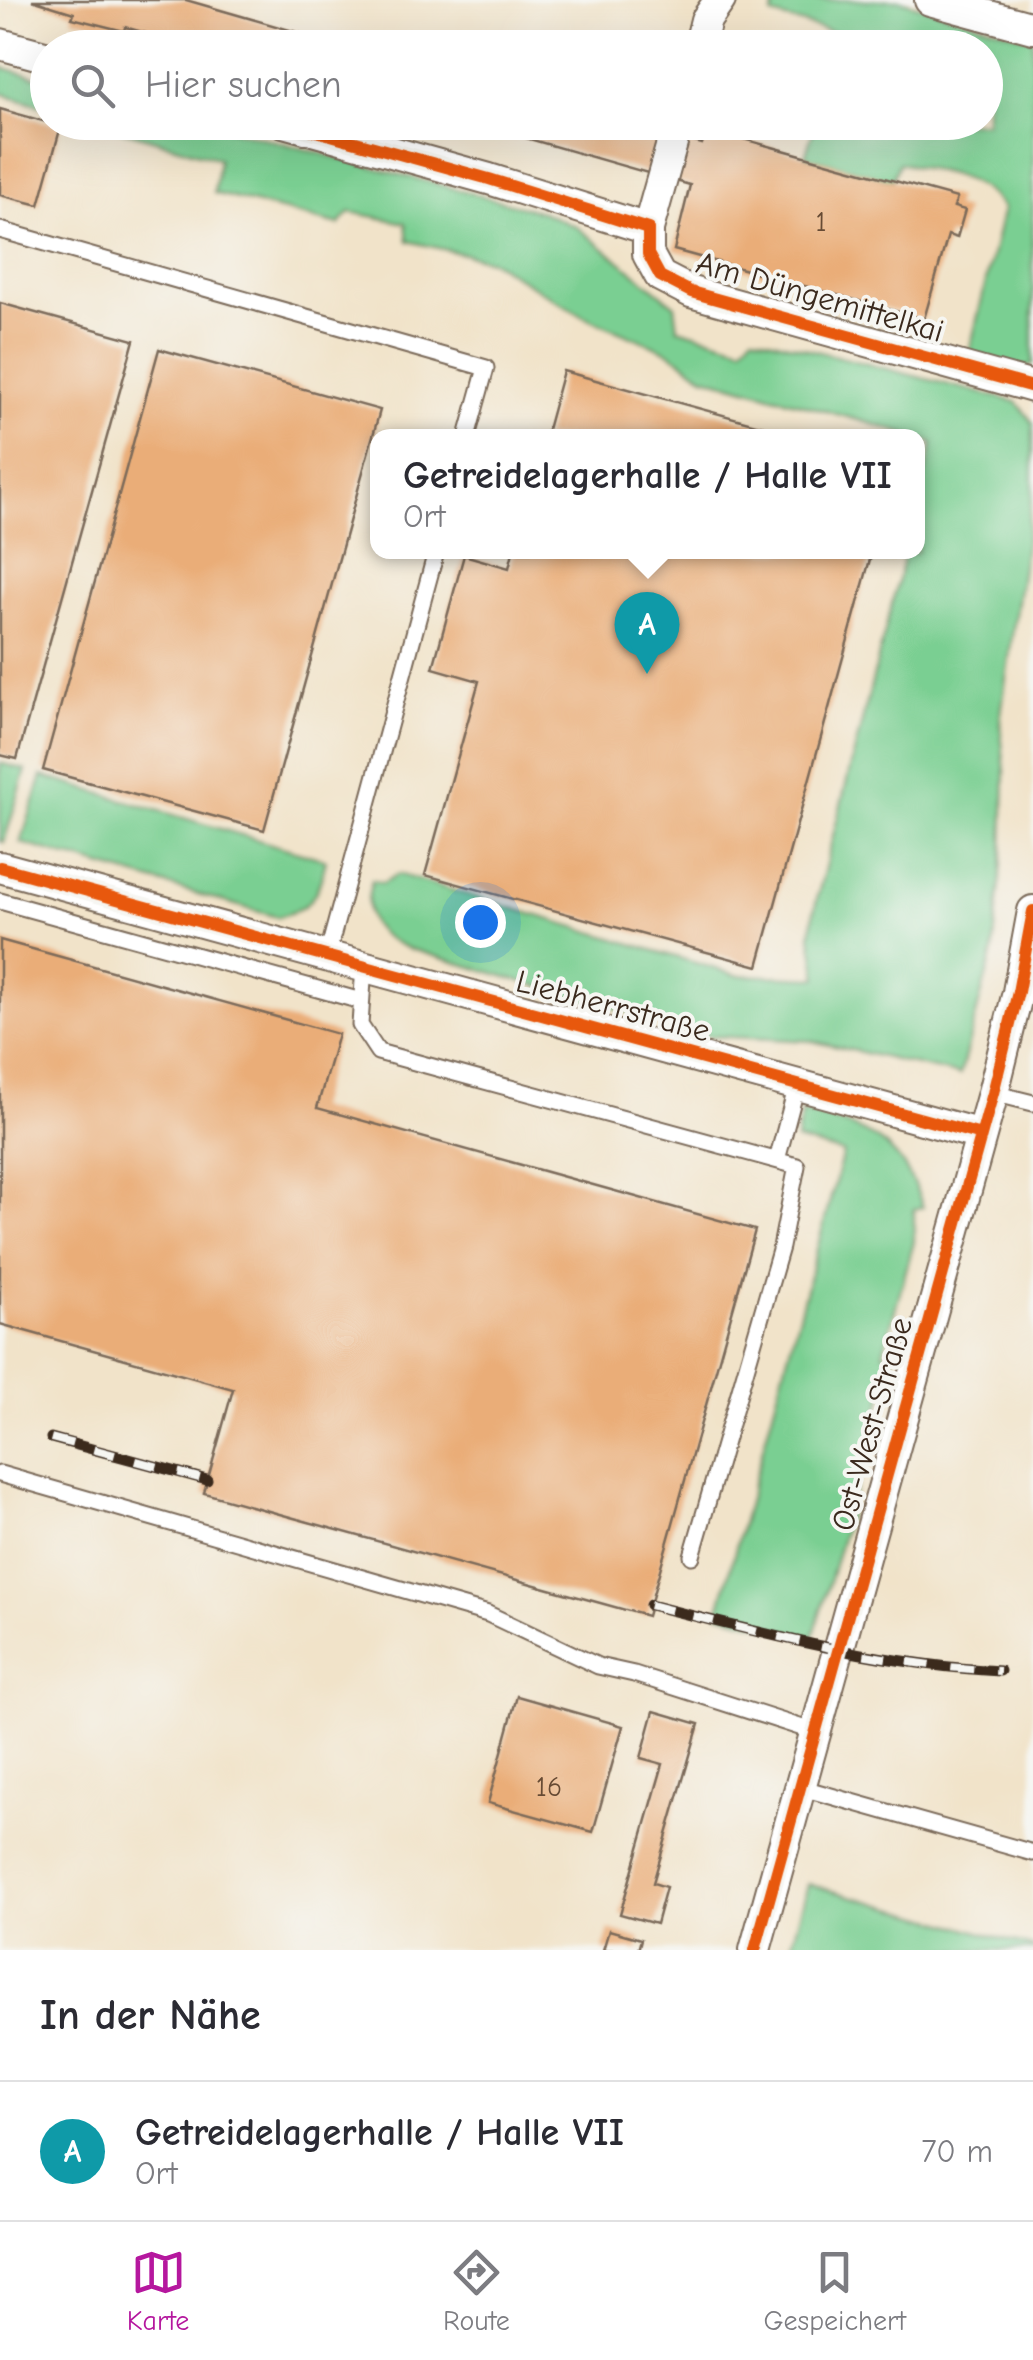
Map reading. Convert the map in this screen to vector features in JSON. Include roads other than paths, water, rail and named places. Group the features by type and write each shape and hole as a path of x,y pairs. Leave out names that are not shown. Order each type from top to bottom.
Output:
{"street":[{"path":"704,30 720,0"},
{"path":"930,0 1033,28"},
{"path":"0,44 30,52"},
{"path":"348,140 648,228"},
{"name":"Am Düngemittelkai","path":"673,140 648,228 648,254 660,276 690,292 1033,387"},
{"name":"Liebherrstraße","path":"1,874 327,956 981,1136"},
{"name":"Ost-West-Straße","path":"755,1950 993,1093 1033,910"}],"lane":[{"path":"0,230 486,368 469,429"},
{"path":"327,956 434,559"},
{"path":"0,901 362,1001"},
{"path":"364,966 360,1024 378,1052 798,1166 781,1246 692,1556"},
{"path":"777,1160 798,1085"},
{"path":"993,1093 1033,1103"},
{"path":"0,1474 488,1614 598,1666 815,1732"},
{"path":"799,1787 1033,1853"}],"railway":[{"path":"51,1438 207,1480"},
{"path":"650,1605 867,1655 1000,1671"}],"place":[{"name":"Getreidelagerhalle / Halle VII","path":"647,674"}]}
